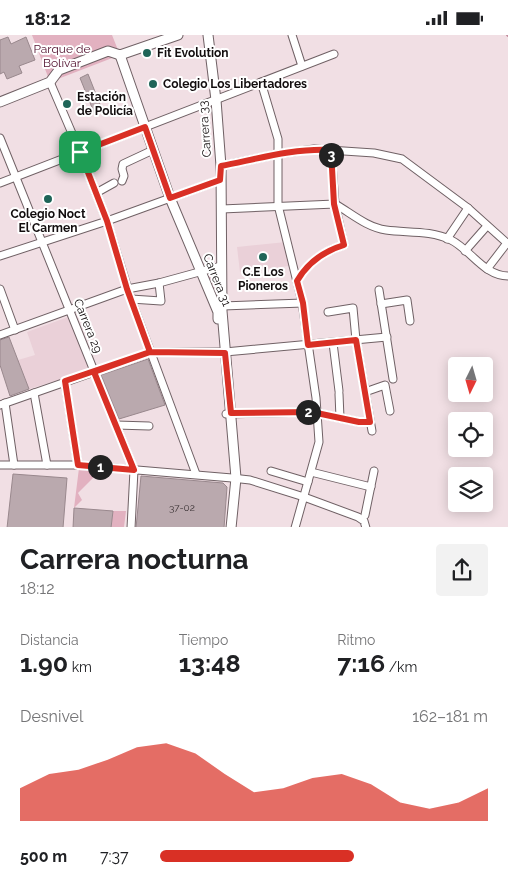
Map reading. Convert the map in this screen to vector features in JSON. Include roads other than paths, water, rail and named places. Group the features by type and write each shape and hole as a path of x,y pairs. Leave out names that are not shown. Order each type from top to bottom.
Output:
{"main road":[{"path":"0,102 50,82 59,70 108,51 120,55 178,35"},
{"name":"Carrera 33","path":"208,35 216,100 221,166 222,309"},
{"name":"Carrera 31","path":"120,55 170,198 218,312 234,478 231,527"},
{"name":"Carrera 31","path":"222,309 223,353"},
{"name":"Carrera 31","path":"226,527 234,478"}],"street":[{"path":"292,35 302,66"},
{"path":"0,183 334,54"},
{"path":"50,82 107,221 127,289 196,474"},
{"path":"261,82 278,139 278,205 303,303 317,413 319,442 295,527"},
{"name":"Carrera 29","path":"0,138 134,470 131,527"},
{"path":"221,166 278,154 314,149 374,153 402,159 468,208 507,244 488,269"},
{"path":"122,181 124,176 123,164 153,150"},
{"path":"297,281 317,258 327,250 344,245 334,204 331,150"},
{"path":"0,256 107,221 220,180"},
{"path":"96,193 114,183"},
{"path":"222,209 334,204 365,223 385,230 432,234 451,240 495,275 508,276"},
{"path":"447,239 468,208"},
{"path":"465,251 487,226"},
{"path":"0,335 127,289 201,273 221,266"},
{"path":"131,299 161,301 159,283"},
{"path":"379,290 393,379"},
{"path":"1,293 15,330"},
{"path":"381,304 407,300 410,321"},
{"path":"222,309 303,303"},
{"path":"328,312 353,308 356,340 372,431"},
{"path":"14,465 3,404 65,381 150,352 223,353 387,337"},
{"path":"333,343 340,418"},
{"path":"65,381 78,465"},
{"path":"365,392 385,385 390,411"},
{"path":"34,393 47,465"},
{"path":"228,414 317,413 359,422 370,422"},
{"path":"116,425 149,426"},
{"path":"0,465 78,465 250,480 304,497 365,521 374,471"},
{"path":"271,471 308,482"},
{"path":"310,472 371,487"}],"place":[{"name":"Fit Evolution","path":"147,53"},
{"name":"Colegio Los Libertadores","path":"153,84"},
{"name":"Estación de Policía","path":"67,104"},
{"name":"Colegio Noct El Carmen","path":"48,199"},
{"name":"C.E Los Pioneros","path":"263,257"}],"park label":[{"name":"Parque de Bolívar","path":"62,56"}]}
